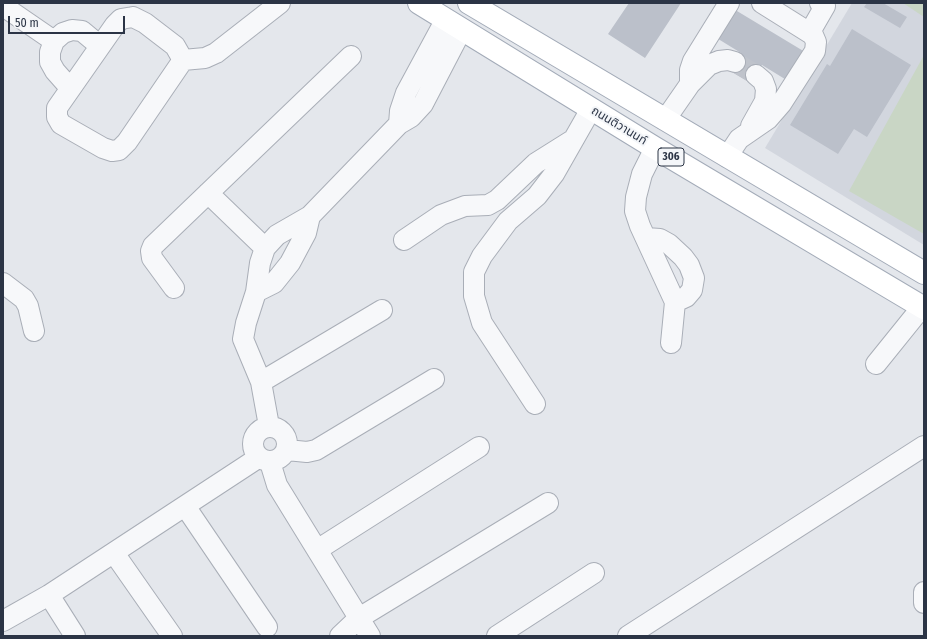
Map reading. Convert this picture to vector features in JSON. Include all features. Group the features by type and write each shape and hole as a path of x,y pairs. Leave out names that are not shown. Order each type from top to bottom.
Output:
{"main road":[{"name":"ถนนติวานนท์","path":"419,3 591,109 923,307"},
{"name":"306","path":"478,5 665,120 924,273"}],"street":[{"path":"183,60 205,58 216,53 280,3"},
{"path":"690,84 690,70 693,61 729,3"},
{"path":"739,139 768,119 781,104 814,51 816,42 810,32 762,3"},
{"path":"810,32 825,6 820,3"},
{"path":"3,6 54,41"},
{"path":"133,17 145,23 175,46 183,60 127,142 119,150 112,151 103,148 61,124 57,117 57,108 70,88 114,25 121,20 133,17"},
{"path":"269,426 261,382 243,339 246,323 256,292 260,263 265,248 277,235 310,216 399,124 411,117 423,104 454,24"},
{"path":"70,88 55,71 50,62 50,52 54,41 63,33 72,30 82,31 100,46"},
{"path":"174,288 152,258 151,251 153,246 351,56"},
{"path":"665,120 690,84 709,65 724,60 736,62"},
{"path":"727,157 739,139 752,125 765,101 766,89 763,80 756,75"},
{"path":"536,404 482,323 474,296 474,272 482,256 508,221 537,196 554,174 591,109"},
{"path":"404,240 441,215 465,206 488,205 497,200 536,163 574,139"},
{"path":"656,148 642,174 636,197 635,212 675,302 671,343"},
{"path":"208,193 265,248"},
{"path":"488,205 508,221"},
{"path":"256,292 274,283 290,264 306,233 310,216"},
{"path":"646,238 660,239 669,244 689,265 694,278 692,290 686,297 675,302"},
{"path":"3,283 24,299 28,306 34,331"},
{"path":"876,364 923,307"},
{"path":"261,382 382,310"},
{"path":"286,450 307,452 316,450 434,379"},
{"path":"3,621 49,595 185,506 264,460 282,457 286,450 287,442 284,434 278,428 269,426 261,429 255,434 252,443 253,451 264,460 276,485 370,636"},
{"path":"628,636 924,446"},
{"path":"317,550 479,447"},
{"path":"340,636 359,618 548,503"},
{"path":"185,506 267,627"},
{"path":"114,552 172,636"},
{"path":"497,636 594,574"},
{"path":"924,592 924,603"},
{"path":"49,595 75,636"}],"shaded area":[{"path":"852,3 924,3 924,245 765,148"}],"green space":[{"path":"903,3 924,3 924,17"},
{"path":"924,55 924,234 849,191"}],"building":[{"path":"629,3 681,3 645,58 608,34"},
{"path":"867,3 883,3 907,17 900,28 864,7"},
{"path":"732,8 810,55 793,84 762,65 751,83 730,71 741,53 715,37"},
{"path":"852,29 911,65 867,137 854,129 838,154 790,125 827,64 830,66"}],"tunnel":[{"path":"735,62 756,75"}]}
